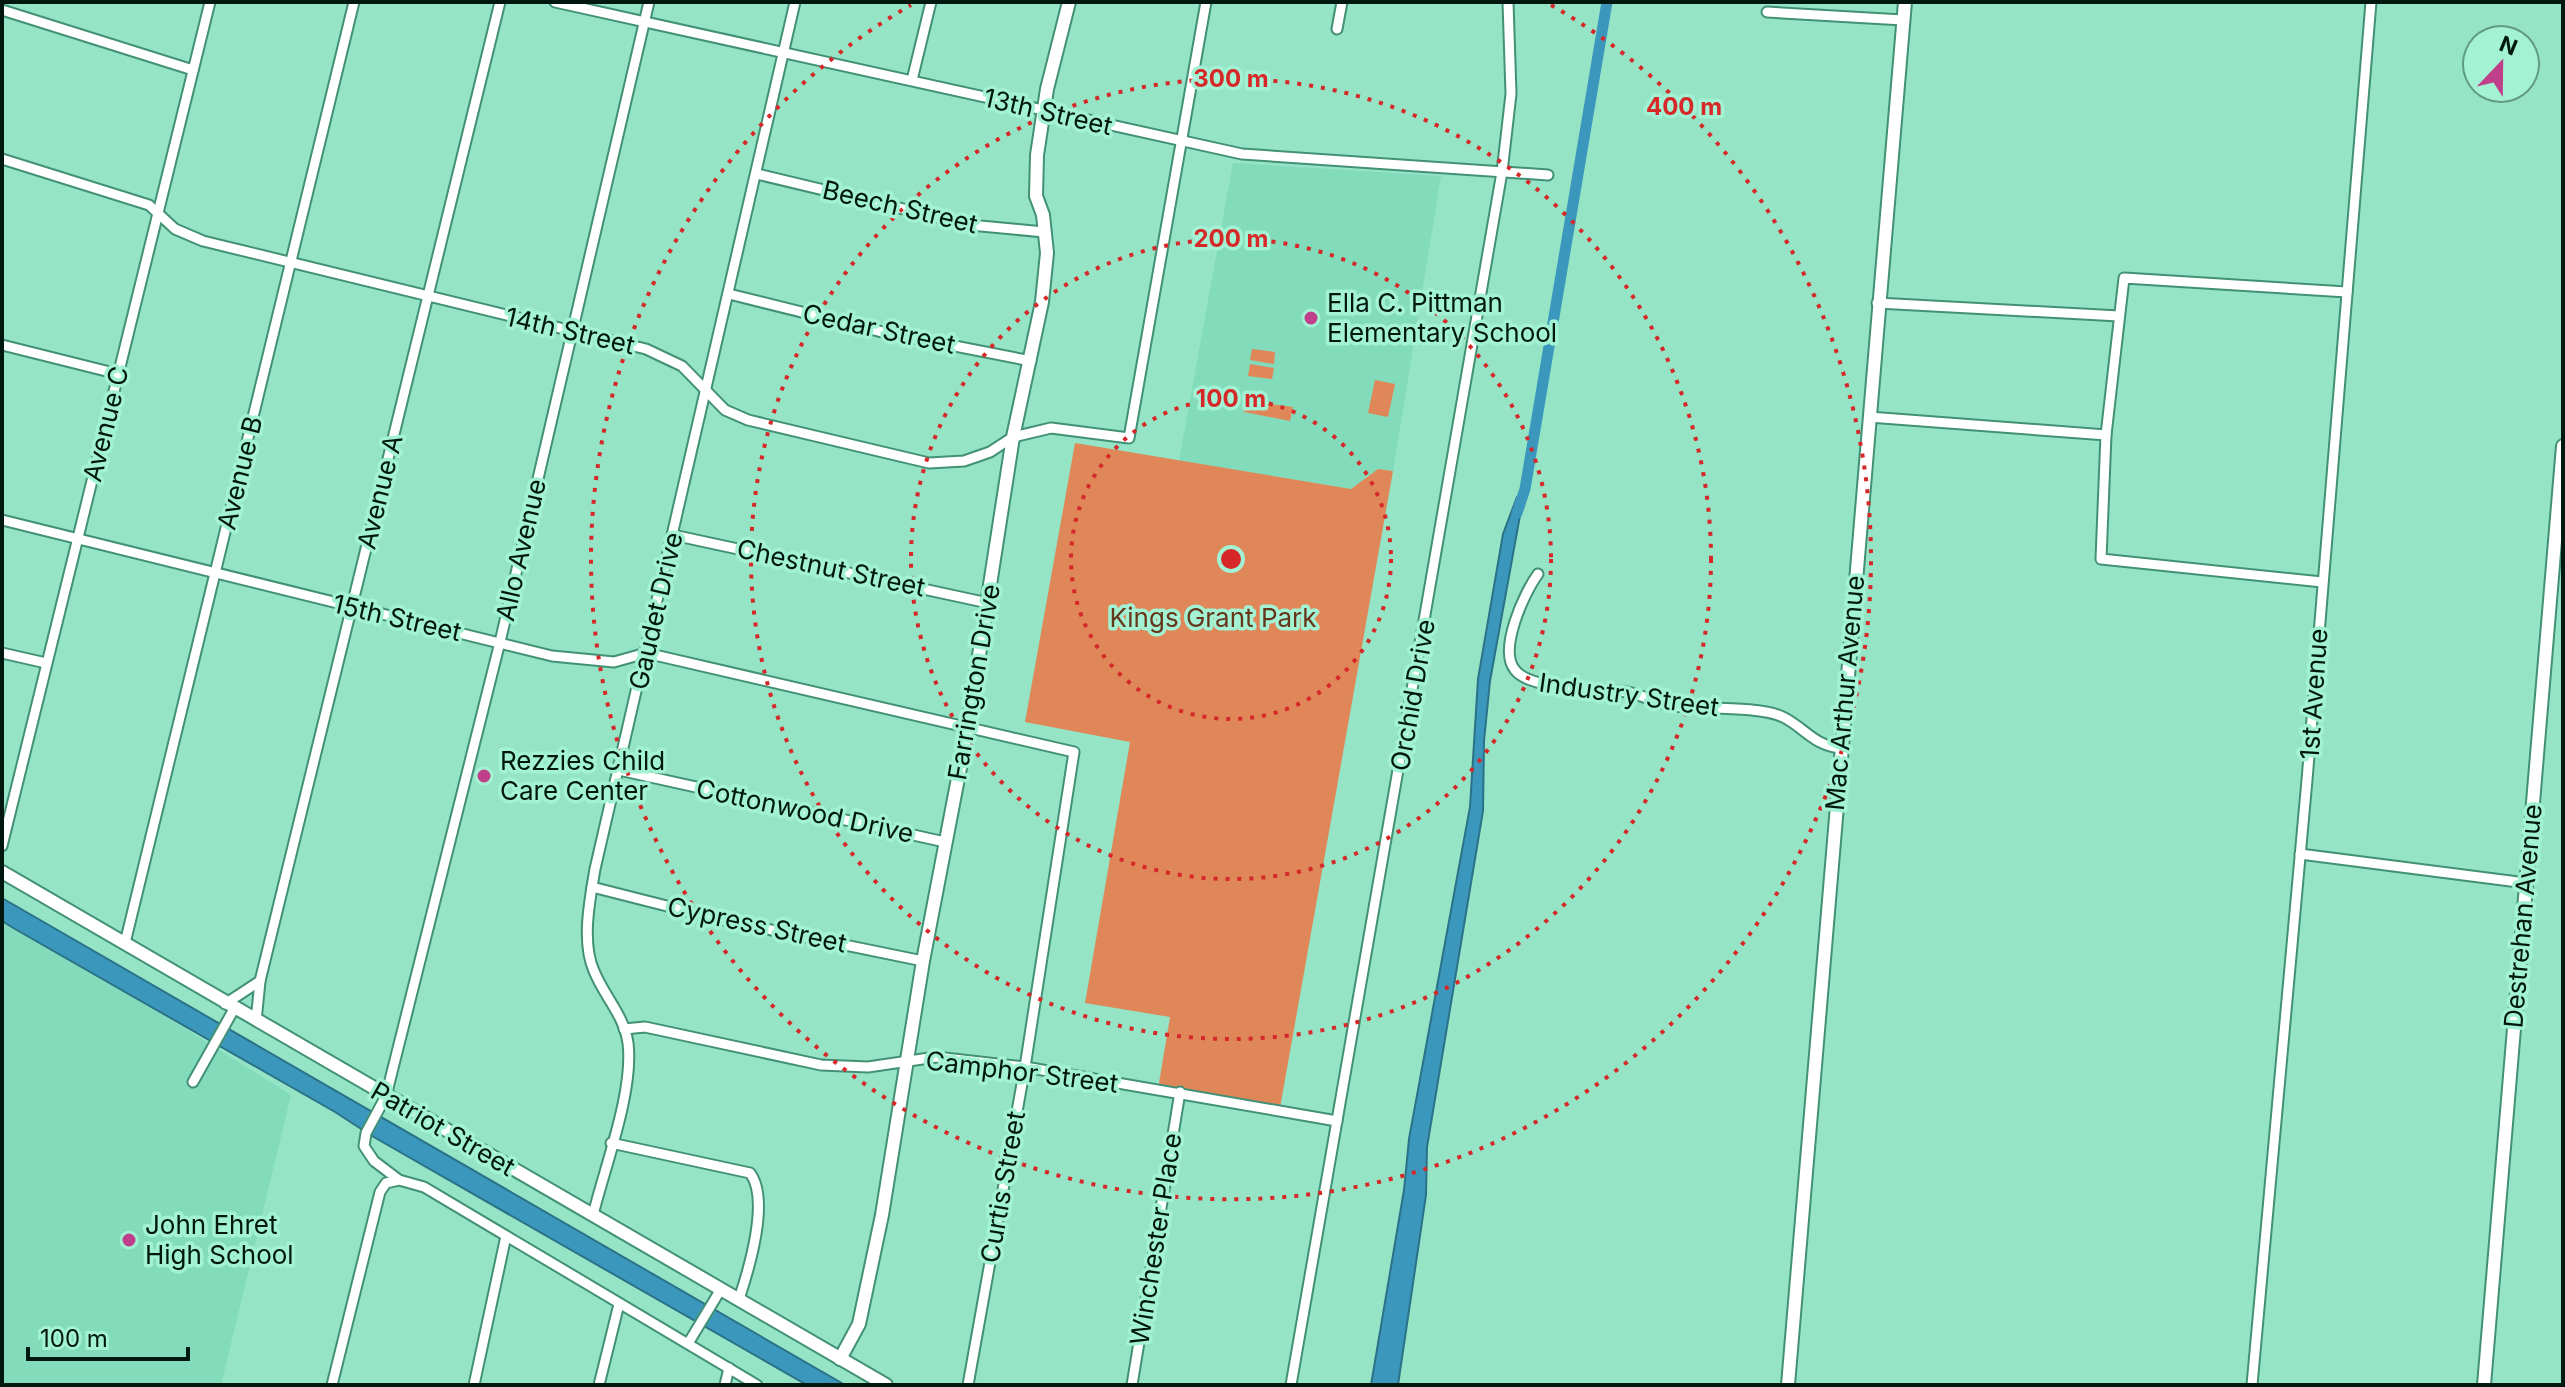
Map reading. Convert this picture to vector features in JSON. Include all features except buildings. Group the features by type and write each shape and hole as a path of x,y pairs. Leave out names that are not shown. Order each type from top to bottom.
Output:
{"street":[{"name":"Avenue C","path":"2,846 210,2"},
{"name":"Avenue B","path":"125,943 354,2"},
{"name":"Avenue A","path":"256,1023 260,981 500,2"},
{"name":"13th Street","path":"555,2 1242,154 1548,175"},
{"name":"Allo Avenue","path":"399,1180 374,1161 364,1146 366,1133 386,1096 500,642 649,2"},
{"name":"Gaudet Drive","path":"593,1215 628,1083 628,1042 592,969 588,920 592,887 795,2"},
{"path":"912,80 931,2"},
{"name":"Farrington Drive","path":"840,1359 863,1309 923,961 968,726 1013,437 1042,302 1047,253 1043,215 1036,196 1043,111 1069,2"},
{"path":"1182,143 1206,2"},
{"path":"1337,29 1342,2"},
{"name":"Orchid Drive","path":"1291,1385 1502,172 1511,94 1508,2"},
{"name":"Mac Arthur Avenue","path":"1788,1385 1877,303 1905,2"},
{"name":"1st Avenue","path":"2252,1385 2371,2"},
{"path":"2,10 193,70"},
{"path":"1767,12 1903,20"},
{"name":"14th Street","path":"2,159 158,210 175,229 203,241 646,349 682,366 725,410 748,420 929,463 964,461 990,452 1013,437 1051,428 1129,438 1182,143"},
{"name":"Beech Street","path":"757,174 970,225 1044,232"},
{"path":"2322,582 2101,559 2106,435 2124,278 2347,292"},
{"name":"Cedar Street","path":"729,294 878,331 1031,361"},
{"path":"1877,303 2119,316"},
{"path":"2,345 118,374"},
{"path":"1869,417 2106,435"},
{"name":"Destrehan Avenue","path":"2484,1385 2563,446"},
{"name":"15th Street","path":"2,520 586,662 614,662 646,653 1074,752"},
{"name":"Chestnut Street","path":"673,535 988,603"},
{"name":"Industry Street","path":"1538,574 1518,610 1509,649 1510,663 1527,680 1630,693 1670,706 1782,716 1814,742 1840,748"},
{"path":"2,653 46,663"},
{"name":"Curtis Street","path":"968,1385 1025,1067 1074,752"},
{"name":"Cottonwood Drive","path":"619,770 945,842"},
{"path":"2300,854 2526,883"},
{"name":"Patriot Street","path":"2,872 125,943 229,1011 386,1096 593,1215 719,1293 739,1299 886,1385"},
{"name":"Cypress Street","path":"592,887 718,919 923,961"},
{"path":"193,1082 229,1011 260,981"},
{"name":"Camphor Street","path":"624,1029 645,1027 821,1065 868,1067 936,1057 1025,1067 1280,1108 1337,1121"},
{"name":"Winchester Place","path":"1132,1385 1180,1092"},
{"path":"611,1143 750,1173 760,1195 746,1278 739,1299"},
{"path":"332,1385 380,1192 386,1183 399,1180 424,1187 757,1385"},
{"path":"474,1385 506,1236"},
{"path":"689,1342 719,1293"},
{"path":"599,1385 619,1304"},
{"path":"725,1385 729,1368"}],"shaded area":[{"name":"Ella C. Pittman Elementary School","path":"1233,163 1441,176 1393,471 1378,469 1351,489 1179,461"},
{"name":"John Ehret High School","path":"2,914 291,1095 221,1385 2,1385"}],"green space":[{"path":"1252,349 1275,352 1274,364 1250,360"},
{"path":"1250,364 1274,368 1272,379 1248,376"},
{"path":"1375,380 1395,384 1388,417 1368,413"},
{"path":"1246,401 1293,407 1290,421 1244,412"},
{"name":"Kings Grant Park","path":"1075,443 1351,489 1378,469 1393,471 1280,1108 1158,1089 1170,1017 1085,1003 1130,742 1025,722"}],"water":[{"path":"1517,497 1523,499 1490,681 1484,741 1483,811 1427,1147 1426,1195 1398,1385 1371,1385 1404,1190 1409,1139 1470,807 1478,679 1503,534"},
{"path":"2,898 845,1385 807,1385 372,1136 2,921"}],"waterway":[{"path":"1517,513 1525,489 1607,2"}],"place":[{"name":"Ella C. Pittman Elementary School","path":"1311,318"},
{"name":"Rezzies Child Care Center","path":"484,776"},
{"name":"John Ehret High School","path":"129,1240"}]}
